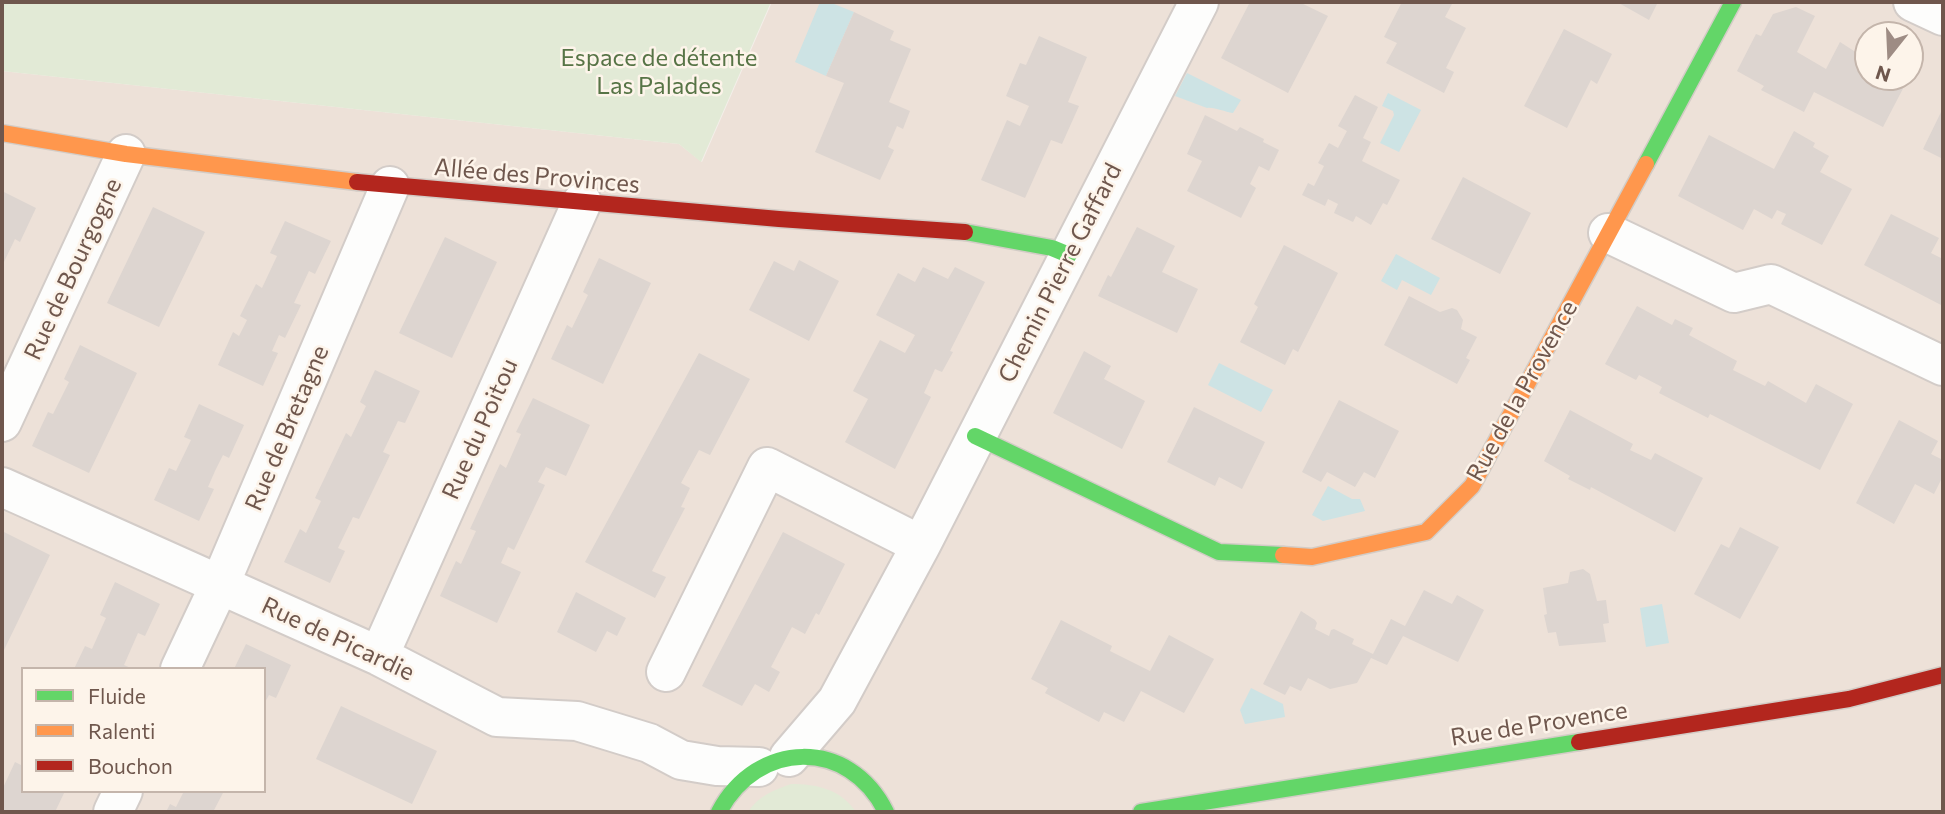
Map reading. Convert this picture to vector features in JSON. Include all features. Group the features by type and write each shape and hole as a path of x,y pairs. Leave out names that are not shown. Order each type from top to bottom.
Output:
{"street":[{"name":"Chemin Pierre Gaffard","path":"774,762 837,701 921,545 1199,2"},
{"name":"Rue de la Provence","path":"975,436 1219,552 1312,557 1426,532 1472,486 1733,2"},
{"path":"1913,2 1943,16"},
{"name":"Allée des Provinces","path":"2,132 126,154 390,186 980,233 1052,248 1069,255"},
{"name":"Rue de Bourgogne","path":"2,422 126,154"},
{"name":"Rue de Bretagne","path":"181,667 220,584 390,186"},
{"name":"Rue du Poitou","path":"379,656 582,202"},
{"path":"1608,233 1734,292 1771,284 1943,366"},
{"path":"666,672 767,467 921,545"},
{"name":"Rue de Picardie","path":"2,487 379,656 497,717 577,720 649,743 681,760 717,766 774,762"},
{"name":"Rue de Provence","path":"1141,812 1849,699 1943,675"},
{"path":"837,701 842,765"},
{"path":"719,812 722,803 738,783 774,762 816,757 842,765 863,778 893,809"},
{"path":"681,760 713,812"},
{"path":"113,812 122,793"}],"shaded area":[{"path":"772,2 1943,2 1943,812 2,812 2,71 679,144 702,162"},
{"path":"820,2 829,2 854,12 826,76 795,62"},
{"path":"1187,73 1241,100 1233,113 1207,108 1175,96"},
{"path":"1388,93 1421,110 1399,152 1380,143 1394,115 1393,111 1382,106"},
{"path":"1396,254 1440,278 1431,295 1402,280 1397,290 1381,281"},
{"path":"1219,363 1273,390 1261,412 1208,385"},
{"path":"1328,486 1352,499 1360,499 1365,511 1323,521 1312,515"},
{"path":"1662,604 1669,643 1646,647 1640,608"},
{"path":"1251,688 1283,704 1285,717 1245,724 1240,710"}],"green space":[{"name":"Espace de détente Las Palades","path":"2,2 771,2 701,162 679,144 2,71"},
{"path":"791,784 827,789 843,798 856,812 748,812 762,798"}],"building":[{"path":"1250,2 1299,2 1328,16 1288,93 1221,58"},
{"path":"1402,2 1453,2 1445,17 1466,28 1446,68 1454,72 1444,93 1386,63 1397,43 1384,37"},
{"path":"1617,2 1658,2 1649,20"},
{"path":"1796,7 1815,16 1797,52 1826,69 1840,42 1854,51 1854,91 1902,91 1883,127 1814,92 1804,112 1761,90 1764,86 1737,71 1756,34 1761,36 1773,14"},
{"path":"854,12 894,31 890,40 911,49 889,102 910,111 903,129 897,126 888,147 894,150 880,180 815,152 844,83 826,76"},
{"path":"1564,29 1612,54 1597,84 1591,80 1567,128 1524,106"},
{"path":"1039,36 1087,57 1068,102 1079,106 1062,144 1051,140 1025,198 981,180 1007,120 1020,126 1029,106 1006,96 1020,63 1026,65"},
{"path":"1355,95 1378,107 1363,138 1371,142 1362,161 1400,180 1387,205 1383,203 1371,225 1356,216 1353,222 1334,213 1338,204 1328,199 1325,206 1302,195 1308,183 1314,186 1324,166 1318,163 1329,143 1338,148 1347,131 1338,126"},
{"path":"1943,108 1943,159 1923,149"},
{"path":"1205,115 1237,131 1240,127 1279,150 1269,171 1259,166 1250,184 1256,188 1241,218 1187,191 1202,161 1187,154"},
{"path":"1794,131 1815,143 1813,147 1829,156 1820,172 1852,189 1822,245 1781,224 1786,214 1777,210 1772,219 1754,209 1743,230 1678,196 1709,135 1774,169"},
{"path":"1463,177 1531,213 1500,274 1431,239"},
{"path":"2,191 36,208 20,242 15,239 2,266"},
{"path":"153,207 205,232 159,327 107,303"},
{"path":"1891,214 1939,238 1931,253 1943,259 1943,306 1864,265"},
{"path":"285,221 331,241 315,274 309,271 294,303 301,305 285,338 279,335 272,351 278,353 263,386 218,365 233,332 239,336 247,320 240,316 256,284 262,288 277,256 270,253"},
{"path":"1137,227 1175,246 1162,272 1198,289 1177,333 1098,296"},
{"path":"445,237 497,262 452,358 399,333"},
{"path":"1284,245 1338,273 1298,352 1293,349 1285,365 1240,342 1258,307 1254,304"},
{"path":"599,258 651,283 603,384 551,359 567,325 572,328 588,295 583,292"},
{"path":"799,260 839,281 809,341 749,310 774,261 794,271"},
{"path":"923,267 948,279 955,267 985,282 942,372 935,369 924,393 931,397 895,469 845,442 868,399 853,391 880,340 905,353 915,335 876,315 898,273 915,282"},
{"path":"1409,296 1440,312 1452,308 1457,310 1463,320 1461,329 1477,337 1466,358 1470,360 1457,384 1384,345"},
{"path":"1637,306 1672,325 1675,319 1693,328 1689,335 1737,361 1733,370 1765,386 1768,381 1806,403 1816,384 1853,404 1820,470 1710,414 1708,418 1659,393 1662,387 1639,375 1636,380 1605,364"},
{"path":"80,345 137,373 89,473 32,446 48,412 53,414 69,382 64,379"},
{"path":"1084,351 1111,366 1104,379 1145,401 1122,449 1053,413"},
{"path":"699,353 750,379 710,455 699,450 681,483 690,488 681,507 685,508 652,571 666,577 655,598 585,562"},
{"path":"375,370 420,391 405,423 398,421 383,452 390,455 359,519 353,517 338,548 345,551 330,583 284,562 300,529 306,533 321,501 315,498 346,433 351,437 366,406 360,402"},
{"path":"533,398 590,425 566,476 546,467 538,482 545,485 514,550 508,547 501,563 521,572 497,623 440,596 456,561 461,564 476,531 470,529 500,464 506,468 521,434 516,432"},
{"path":"1339,400 1399,431 1375,478 1364,472 1355,487 1327,472 1321,482 1302,472"},
{"path":"199,404 244,425 229,458 223,455 215,471 208,487 214,489 199,521 154,500 169,468 176,471 191,440 184,437"},
{"path":"1194,407 1265,442 1242,489 1219,477 1215,486 1167,462"},
{"path":"1570,410 1633,444 1630,450 1651,460 1655,453 1703,478 1675,532 1591,487 1590,490 1568,479 1570,476 1544,461"},
{"path":"1899,420 1938,441 1931,454 1943,460 1943,476 1934,494 1915,484 1894,524 1856,503"},
{"path":"1740,527 1779,547 1740,619 1694,594 1721,544 1729,548"},
{"path":"2,531 50,555 4,650 2,649"},
{"path":"783,532 845,564 819,615 816,613 805,634 792,627 771,667 780,672 769,692 755,684 742,706 702,686"},
{"path":"1583,569 1590,574 1597,601 1606,600 1609,623 1603,624 1606,642 1559,646 1556,632 1548,633 1543,588 1568,583 1570,572"},
{"path":"115,582 160,604 145,636 138,633 124,665 128,667 75,667 85,646 92,649 106,618 100,615"},
{"path":"1424,590 1452,604 1457,595 1484,610 1458,662 1403,636 1387,665 1371,658 1357,683 1330,689 1308,678 1301,691 1290,686 1285,695 1263,684 1301,611 1315,620 1315,629 1329,636 1334,629 1354,639 1352,644 1373,654 1391,619 1405,626"},
{"path":"576,592 626,618 617,636 607,631 596,652 557,632"},
{"path":"1061,620 1112,646 1110,651 1150,671 1169,635 1214,659 1184,713 1141,691 1124,722 1104,712 1099,722 1045,693 1048,688 1031,679"},
{"path":"246,644 291,665 276,698 269,695 266,700 266,667 235,667"},
{"path":"341,706 437,751 412,804 316,759"},
{"path":"15,762 21,765 21,793 64,793 55,812 2,812 2,790"},
{"path":"183,793 223,793 213,812 166,812 170,804 176,807"}],"traffic: fast":[{"path":"1646,164 1733,2"},
{"path":"965,232 1052,248 1069,255"},
{"path":"975,436 1219,552 1283,555"},
{"path":"1141,812 1579,742"},
{"path":"719,812 736,788 756,771 779,761 803,757 827,760 850,770 870,788 886,812"}],"traffic: slow":[{"path":"2,133 126,154 357,182"},
{"path":"1283,555 1312,557 1426,532 1472,486 1646,164"}],"traffic: jam":[{"path":"357,182 779,219 965,232"},
{"path":"1579,742 1849,699 1943,675"}]}
